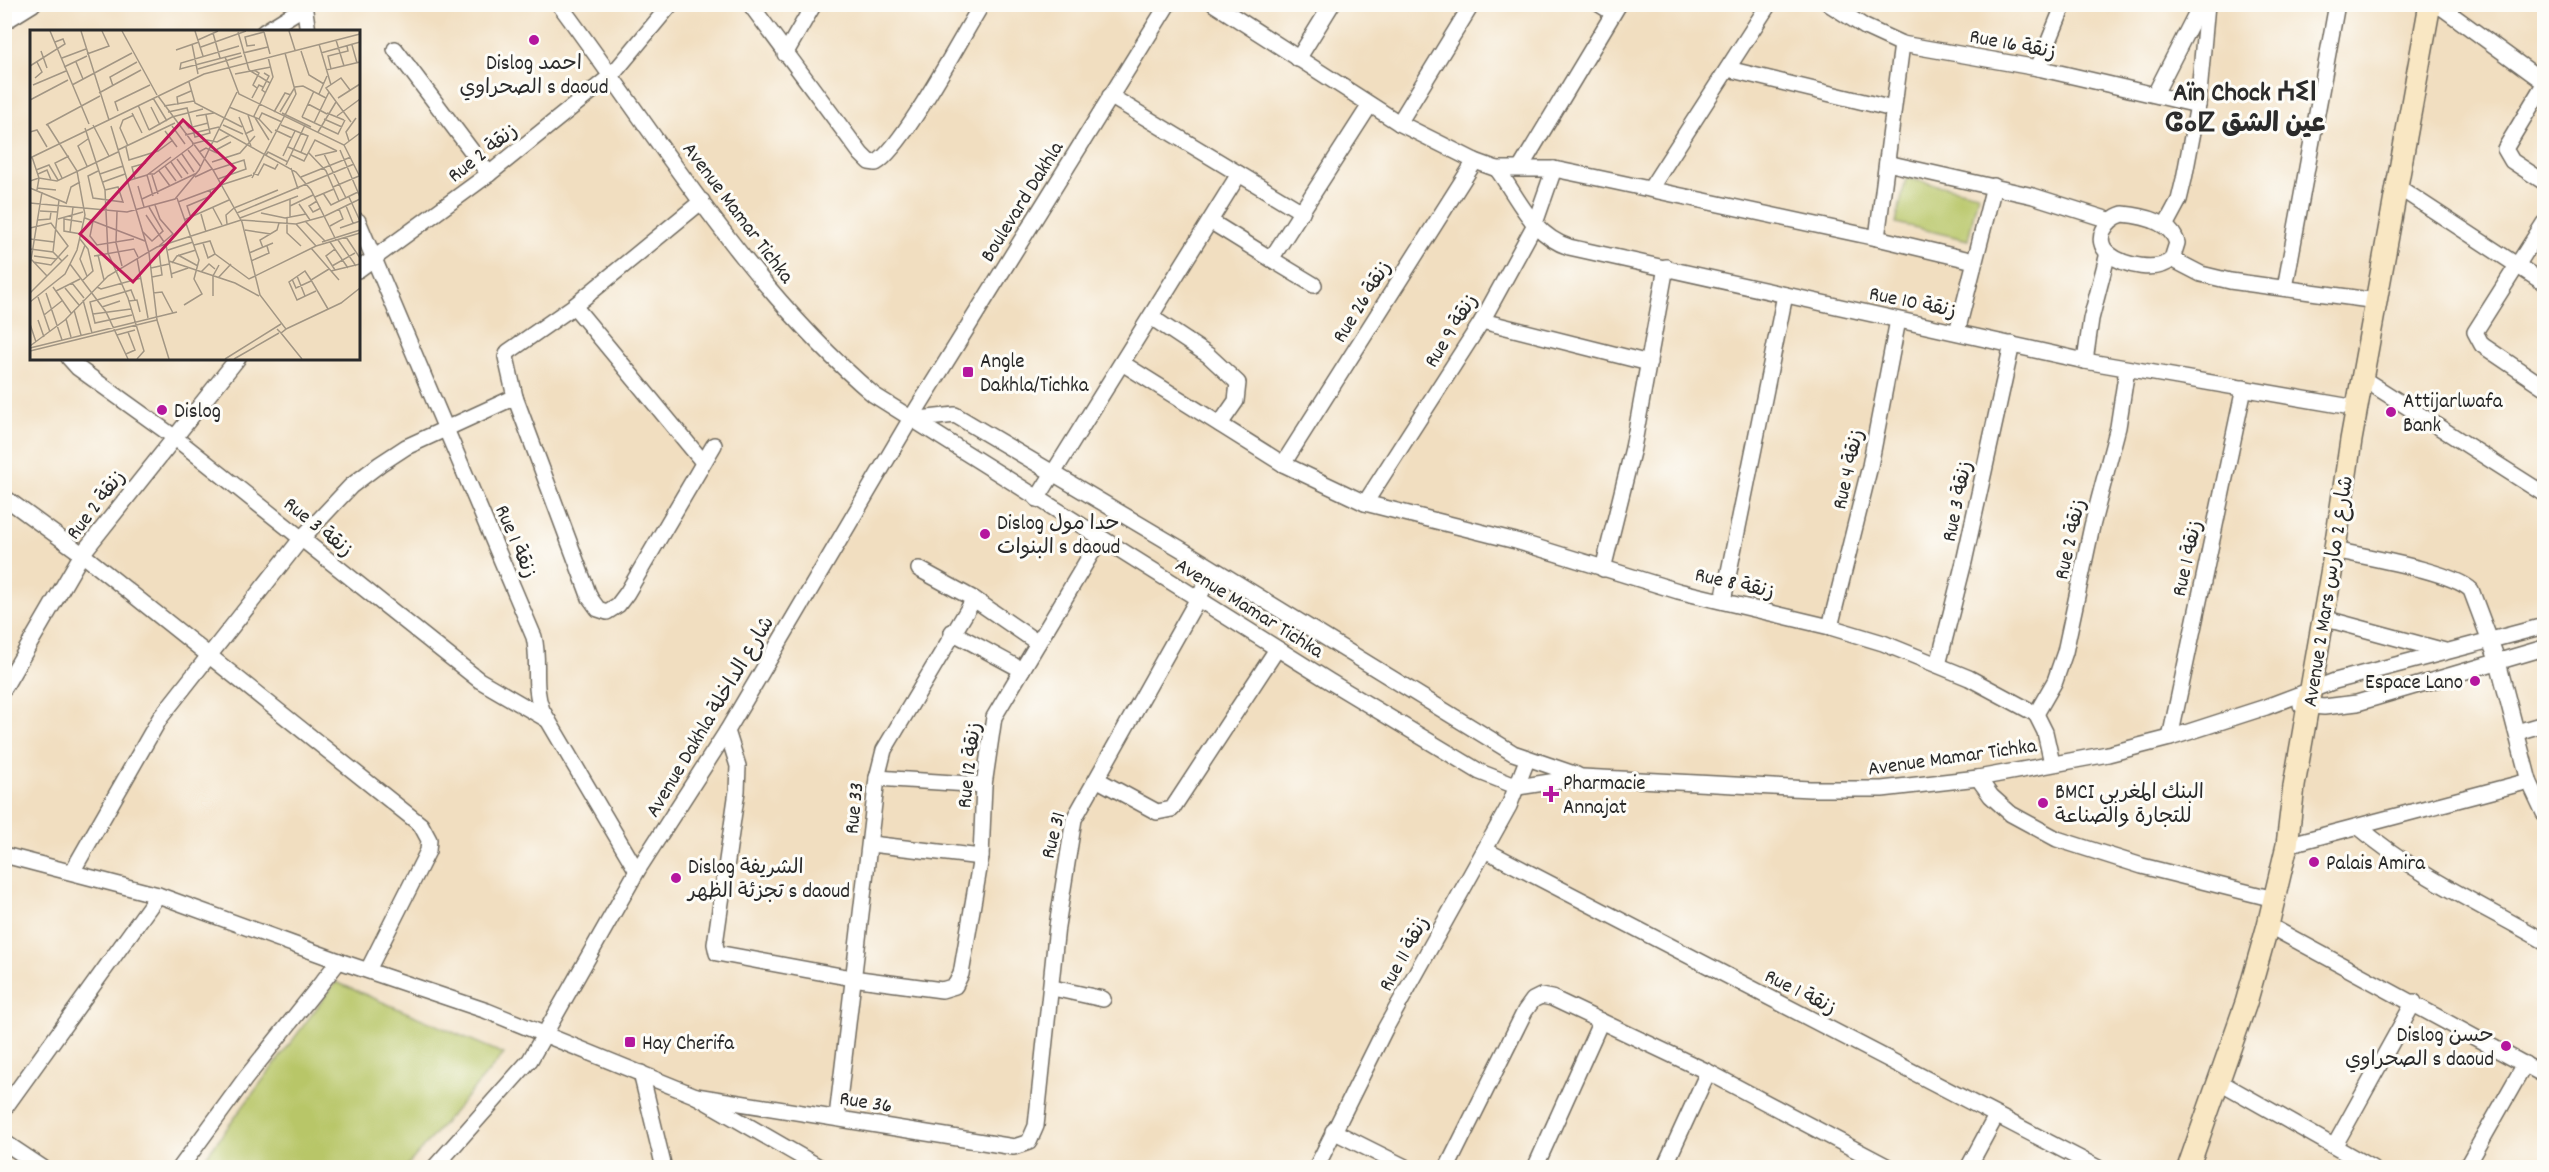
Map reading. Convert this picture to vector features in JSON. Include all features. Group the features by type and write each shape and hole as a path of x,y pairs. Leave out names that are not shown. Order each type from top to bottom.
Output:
{"street":[{"name":"Avenue Mamar Tichka","path":"559,4 702,201 799,325 850,375 910,420 1480,772 1518,787 1582,777 1843,790 1907,788 2108,754 2170,738 2284,701 2309,698"},
{"name":"Rue 2 زنقة","path":"360,269 489,174 612,75 671,4"},
{"path":"750,4 861,154 869,162 876,163 888,154 910,122 982,4"},
{"path":"785,54 813,4"},
{"name":"Boulevard Dakhla","path":"910,420 1168,4"},
{"path":"1214,4 1398,123 1474,161 1497,169 1554,170 1877,237 1974,261"},
{"path":"1298,59 1332,4"},
{"path":"1398,123 1472,4"},
{"path":"1521,168 1616,9 1599,4"},
{"path":"1650,189 1769,4"},
{"name":"Rue 16 زنقة","path":"1828,4 1881,36 1902,44 2038,68 2198,105"},
{"path":"2038,68 2064,4"},
{"path":"2156,94 2201,4"},
{"path":"2165,226 2181,193 2198,105 2207,4"},
{"path":"2285,288 2337,4"},
{"name":"Avenue 2 Mars شارع 2 مارس","path":"2188,1167 2220,1082 2268,925 2287,845 2362,378 2430,4"},
{"path":"2437,4 2544,83 2505,149 2512,161 2544,182"},
{"path":"267,30 304,6 308,30"},
{"path":"4,22 23,7"},
{"path":"1877,237 1902,44"},
{"path":"395,49 489,174"},
{"path":"1728,69 1893,109"},
{"path":"1110,96 1302,212"},
{"path":"1271,259 1370,105"},
{"name":"Rue 26 زنقة","path":"1283,464 1474,161"},
{"path":"1887,163 1994,186 2064,204 2109,220"},
{"name":"Rue 10 زنقة","path":"1497,169 1518,197 1534,226 1555,243 1569,247 2127,369 2357,408"},
{"name":"Rue 9 زنقة","path":"1365,504 1482,321 1534,226 1554,170"},
{"path":"1037,499 1239,174"},
{"path":"1957,332 1994,186"},
{"path":"2398,187 2517,263 2544,283"},
{"path":"702,201 574,306 508,352 506,357 515,397 590,598 598,609 607,612 618,605 627,593 714,445"},
{"path":"2085,360 2091,319 2108,253 2102,235 2109,220 2123,214 2165,226 2175,236 2177,243 2172,259 2161,266 2152,267 2127,262 2108,253"},
{"path":"1210,221 1314,285"},
{"path":"2544,223 2475,332 2482,345 2544,387"},
{"name":"Rue 1 زنقة","path":"360,226 534,637 537,657 536,689 548,720 637,871"},
{"path":"2172,259 2190,269 2213,277 2377,301"},
{"path":"1603,569 1633,448 1666,267"},
{"path":"1723,601 1785,295"},
{"path":"574,306 704,462"},
{"path":"1151,317 1208,355 1238,383 1236,401 1220,424"},
{"name":"Rue 4 زنقة","path":"1830,627 1872,458 1898,320"},
{"path":"1482,321 1649,363"},
{"name":"Rue 3 زنقة","path":"1938,665 1969,543 2012,344"},
{"name":"Rue 3 زنقة","path":"71,360 78,368 174,437 480,680 548,720"},
{"name":"Rue 2 زنقة","path":"4,688 82,554 236,360"},
{"name":"Rue 8 زنقة","path":"1122,363 1283,464 1365,504 1516,541 1603,569 1830,627 1938,665 2004,695 2036,714"},
{"name":"Rue 2 زنقة","path":"2036,714 2055,681 2065,652 2092,526 2118,428 2127,369"},
{"path":"2362,378 2544,494"},
{"name":"Rue 1 زنقة","path":"2170,738 2244,388"},
{"path":"72,872 159,718 301,539 351,486 380,464 406,447 515,397"},
{"name":"Avenue Mamar Tichka","path":"910,420 956,416 1214,570 1416,696 1527,760 1582,777"},
{"name":"Avenue Dakhla شارع الداخلة","path":"434,1167 530,1060 637,871 727,731 910,420"},
{"path":"4,497 82,554 421,825 429,840 428,851 369,970"},
{"name":"Rue 12 زنقة","path":"852,978 942,990 955,986 961,974 981,857 984,785 994,717 1100,539"},
{"path":"2335,550 2462,582 2475,594 2498,662 2529,781 2544,813"},
{"path":"919,568 974,599 1038,643"},
{"name":"Rue 31","path":"1029,1142 1036,1126 1053,988 1057,926 1074,819 1098,780 1214,570"},
{"name":"Rue 33","path":"837,1117 877,778 884,750 952,632 974,599"},
{"path":"2323,618 2447,652"},
{"path":"2309,698 2447,652 2544,626"},
{"path":"952,632 1022,670"},
{"path":"2309,698 2357,703 2544,648"},
{"path":"1098,780 1157,812 1172,809 1278,649"},
{"path":"2036,714 2045,732 2052,763"},
{"path":"2517,732 2544,724"},
{"path":"727,731 738,766 737,791 715,944 717,953 852,978"},
{"name":"Rue 11 زنقة","path":"1316,1167 1402,997 1518,787 1527,760"},
{"path":"1978,777 1991,796 2011,814 2057,839 2142,866 2274,899"},
{"path":"877,778 984,785"},
{"path":"2287,845 2360,828 2529,781"},
{"path":"2360,828 2391,854 2544,940"},
{"path":"871,844 981,857"},
{"name":"Rue 1 زنقة","path":"1485,850 2098,1167"},
{"path":"4,855 158,895 339,961 487,1011 696,1096 821,1167"},
{"path":"4,1109 158,895"},
{"path":"2268,925 2544,1074"},
{"path":"180,1167 245,1079 339,961"},
{"path":"1053,988 1103,999"},
{"path":"1447,1167 1525,1011 1536,998 1552,998 1708,1072 1890,1167"},
{"path":"2335,1146 2414,1002"},
{"path":"1535,1167 1601,1021"},
{"path":"2466,1167 2525,1064"},
{"path":"1664,1167 1708,1072"},
{"path":"641,1073 664,1167"},
{"path":"2220,1082 2372,1167"},
{"name":"Rue 36","path":"696,1096 1014,1147 1029,1142"},
{"path":"1968,1167 1996,1116"},
{"path":"1333,1131 1407,1167"},
{"path":"4,1142 43,1167"}],"green space":[{"path":"1906,178 1978,194 1968,240 1896,223"},
{"path":"336,982 504,1054 406,1167 198,1167"}],"place":[{"name":"Dislog احمد الصحراوي s daoud","path":"534,40"},
{"name":"Angle Dakhla/Tichka","path":"968,372"},
{"name":"Dislog","path":"162,410"},
{"name":"Attijarlwafa Bank","path":"2391,412"},
{"name":"Dislog حدا مول البنوات s daoud","path":"985,534"},
{"name":"Espace Lano","path":"2475,681"},
{"name":"Pharmacie Annajat","path":"1551,794"},
{"name":"BMCI البنك المغربي للتجارة والصناعة","path":"2043,803"},
{"name":"Palais Amira","path":"2314,862"},
{"name":"Dislog الشريفة تجزئة الظهر s daoud","path":"676,878"},
{"name":"Hay Cherifa","path":"630,1042"},
{"name":"Dislog حسن الصحراوي s daoud","path":"2506,1046"}],"district":[{"name":"Aïn Chock ⵄⵉⵏ ⵛⴰⵇ عين الشق","path":"2245,106"}]}
